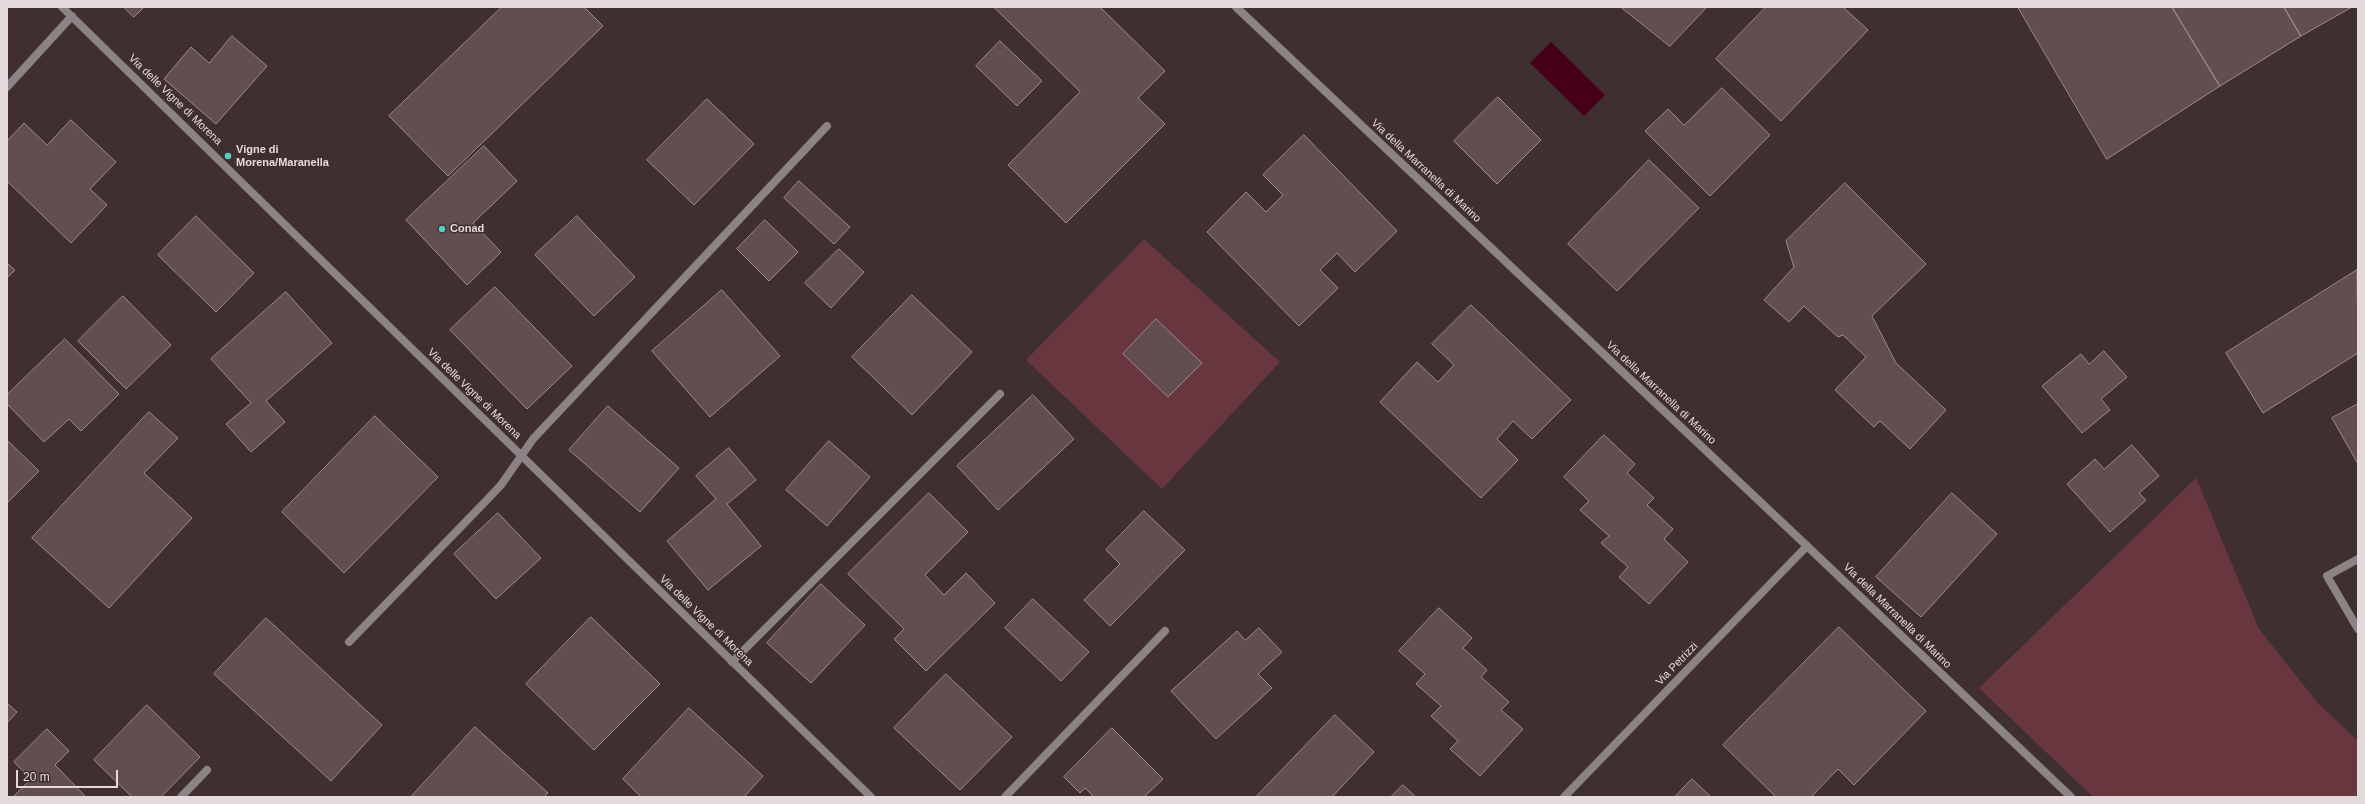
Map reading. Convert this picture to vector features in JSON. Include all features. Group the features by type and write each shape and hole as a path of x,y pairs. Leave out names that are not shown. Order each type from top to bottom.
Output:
{"street":[{"name":"Via delle Vigne di Morena","path":"62,7 871,797"},
{"name":"Via della Marranella di Marino","path":"1236,7 2071,797"},
{"path":"7,87 72,16"},
{"path":"348,642 492,495 541,429 827,126"},
{"path":"732,662 1000,394"},
{"name":"Via Petrizzi","path":"1564,797 1806,546"},
{"path":"2358,559 2327,576 2358,629"},
{"path":"1005,797 1165,631"},
{"path":"181,797 207,770"}],"shaded area":[{"path":"1551,42 1605,95 1584,116 1530,63"},
{"path":"1144,239 1280,362 1162,489 1026,360"},
{"path":"2196,478 2259,629 2317,702 2358,741 2358,797 2093,797 1979,688"}],"building":[{"path":"124,7 144,7 134,17"},
{"path":"502,7 584,7 603,26 448,176 389,116"},
{"path":"994,7 1100,7 1165,71 1138,98 1165,124 1066,223 1008,165 1080,92"},
{"path":"1621,7 1707,7 1670,46"},
{"path":"1766,7 1843,7 1868,30 1781,121 1716,59"},
{"path":"2018,7 2172,7 2220,86 2107,159"},
{"path":"2172,7 2284,7 2301,36 2220,86"},
{"path":"2284,7 2352,7 2301,36"},
{"path":"232,36 267,66 216,124 164,79 191,47 209,63"},
{"path":"1000,41 1042,81 1017,106 976,66"},
{"path":"1722,88 1770,135 1710,196 1645,131 1668,109 1684,125"},
{"path":"1498,97 1541,140 1497,184 1454,141"},
{"path":"707,99 754,144 694,205 647,160"},
{"path":"71,120 116,162 90,189 107,205 71,243 7,181 7,141 24,123 47,145"},
{"path":"1304,135 1397,231 1355,272 1337,253 1320,270 1338,288 1299,326 1207,232 1246,192 1266,212 1283,195 1263,175"},
{"path":"484,146 517,181 473,223 501,252 467,285 406,220"},
{"path":"1649,160 1699,208 1617,291 1568,244"},
{"path":"799,181 850,227 834,244 784,198"},
{"path":"1845,183 1926,264 1872,316 1896,363 1946,410 1910,449 1880,421 1874,427 1835,390 1866,357 1843,335 1838,337 1804,306 1789,322 1764,300 1794,267 1786,241"},
{"path":"196,216 254,273 216,312 158,255"},
{"path":"577,216 635,277 594,316 535,255"},
{"path":"765,220 798,252 769,281 737,249"},
{"path":"839,249 864,272 831,308 805,283"},
{"path":"7,263 15,270 7,278"},
{"path":"2357,270 2358,353 2263,413 2226,353"},
{"path":"495,287 572,366 527,409 450,330"},
{"path":"722,290 780,356 710,417 652,351"},
{"path":"286,292 332,343 266,401 285,422 251,452 226,424 251,403 211,359"},
{"path":"912,295 972,352 912,415 852,357"},
{"path":"123,296 171,345 126,389 78,341"},
{"path":"1471,305 1571,400 1532,439 1513,421 1497,439 1518,460 1481,498 1380,402 1417,362 1438,382 1454,365 1432,344"},
{"path":"1156,319 1202,363 1168,397 1123,354"},
{"path":"65,339 119,394 81,431 69,419 44,442 7,404 7,395"},
{"path":"2104,351 2127,377 2101,399 2110,410 2082,433 2042,386 2081,354 2089,364"},
{"path":"1033,395 1074,439 998,510 957,466"},
{"path":"2358,404 2358,464 2332,418"},
{"path":"608,406 679,468 640,512 569,450"},
{"path":"149,412 178,438 144,473 192,518 109,608 32,538"},
{"path":"375,416 438,477 344,573 282,512"},
{"path":"1604,435 1635,464 1627,473 1654,498 1647,505 1673,529 1664,539 1688,562 1649,604 1619,577 1628,567 1601,543 1609,536 1580,510 1589,501 1564,477"},
{"path":"7,440 39,471 7,503"},
{"path":"829,441 870,477 827,526 786,490"},
{"path":"2132,445 2159,476 2139,493 2146,500 2110,532 2067,484 2095,459 2104,469"},
{"path":"729,448 756,480 727,504 761,546 708,590 667,541 716,499 696,476"},
{"path":"929,493 968,532 925,575 944,595 966,573 995,603 926,671 894,639 904,629 848,574"},
{"path":"1952,493 1997,534 1921,617 1876,577"},
{"path":"1144,511 1185,550 1110,626 1084,600 1120,564 1106,550"},
{"path":"498,513 541,558 496,599 454,554"},
{"path":"821,584 865,625 811,683 767,643"},
{"path":"1033,599 1089,652 1061,681 1005,628"},
{"path":"1439,608 1472,638 1463,648 1487,670 1481,677 1509,702 1501,710 1523,729 1480,776 1450,749 1458,741 1431,716 1441,706 1416,684 1425,674 1399,651"},
{"path":"591,617 660,684 594,750 526,684"},
{"path":"266,618 382,725 331,781 214,674"},
{"path":"1839,627 1926,711 1854,785 1838,769 1811,797 1776,797 1723,745"},
{"path":"1259,628 1282,652 1258,674 1272,688 1216,739 1171,691 1237,631 1245,640"},
{"path":"946,674 1012,737 960,790 894,728"},
{"path":"7,703 17,712 7,723"},
{"path":"147,705 200,757 161,797 132,797 94,760"},
{"path":"689,708 763,776 744,797 641,797 623,779"},
{"path":"1335,715 1374,752 1332,797 1256,797"},
{"path":"475,727 548,793 544,797 411,797"},
{"path":"1112,728 1163,779 1144,797 1094,797 1085,788 1080,793 1064,777"},
{"path":"47,729 69,751 55,765 86,797 13,797 31,779 14,762"},
{"path":"1692,779 1711,797 1675,797"},
{"path":"1403,785 1416,797 1391,797"}],"place":[{"name":"Vigne di Morena/Maranella","path":"228,156"},
{"name":"Conad","path":"442,229"}]}
